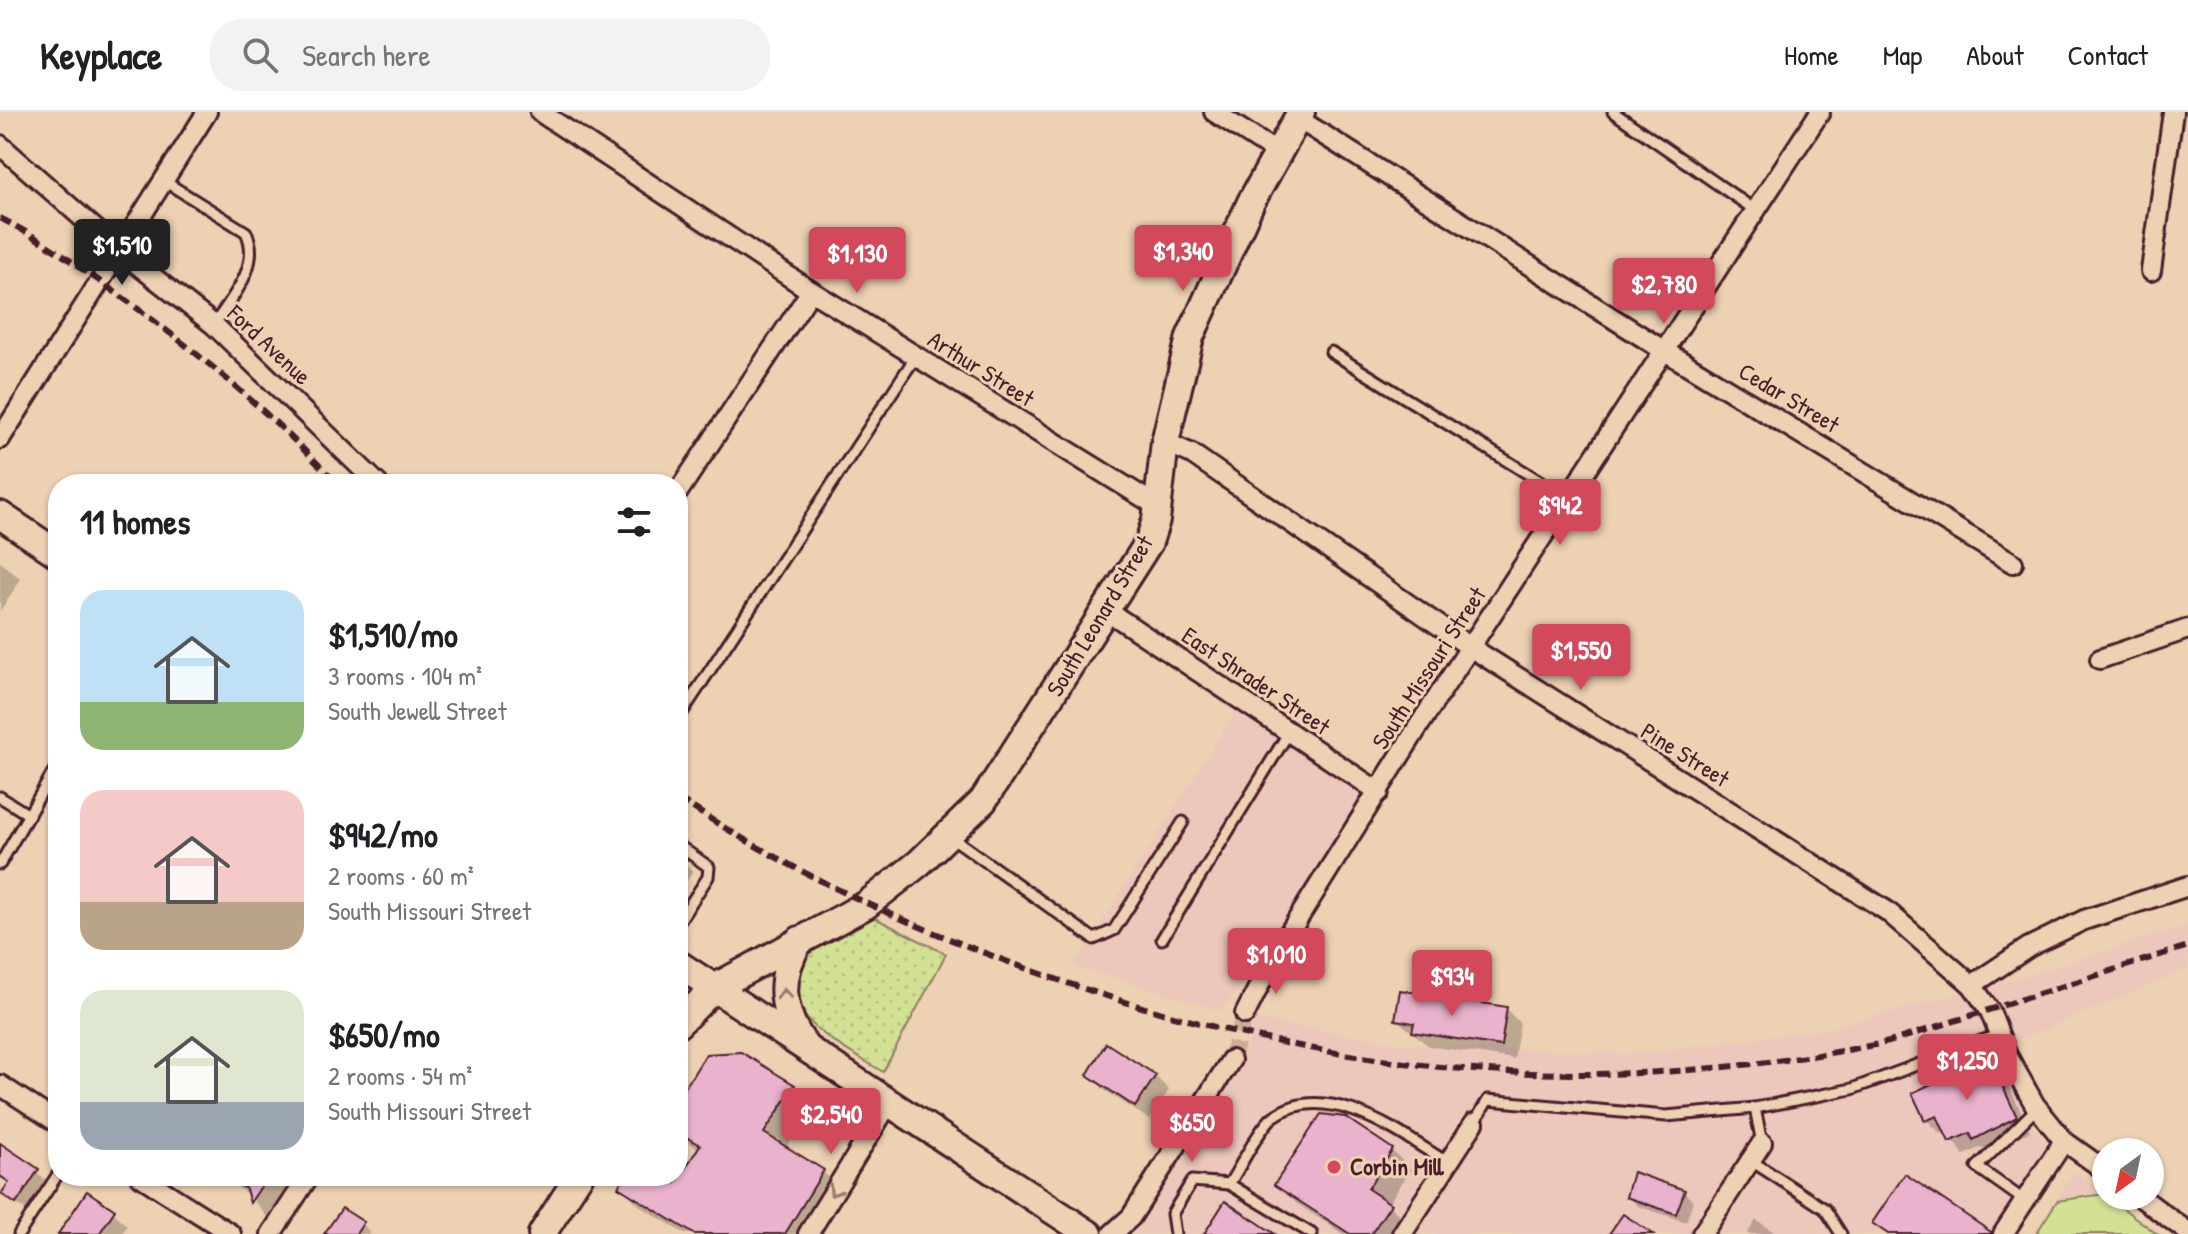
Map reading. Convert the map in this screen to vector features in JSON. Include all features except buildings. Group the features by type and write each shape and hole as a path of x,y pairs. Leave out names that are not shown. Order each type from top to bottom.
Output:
{"main road":[{"name":"South Leonard Street","path":"688,1014 714,988 866,905 983,801 1149,542 1165,442 1190,337 1276,152 1299,115"},
{"path":"0,515 48,547"},
{"path":"800,940 786,966 783,994 789,1023 805,1046"},
{"path":"688,971 1089,1234"},
{"path":"542,1234 573,1186"}],"street":[{"path":"0,439 207,112"},
{"name":"Arthur Street","path":"540,112 811,291 1157,506"},
{"path":"1214,112 1276,152"},
{"name":"South Missouri Street","path":"1245,1014 1271,962 1470,647 1820,112"},
{"path":"2151,271 2173,112"},
{"name":"Cedar Street","path":"1299,115 1663,350 2013,563"},
{"name":"Ford Avenue","path":"0,145 120,251 214,325 368,474"},
{"path":"688,477 811,291"},
{"name":"Pine Street","path":"1165,442 1192,454 1470,647 1887,911 1972,985 2000,1034 2019,1081 2037,1108 2064,1141 2092,1161"},
{"name":"East Shrader Street","path":"1106,610 1379,792"},
{"path":"2100,659 2188,629"},
{"path":"1972,985 2029,947 2084,920 2188,886"},
{"path":"1112,1234 1131,1217 1231,1060"},
{"path":"0,1085 48,1116"},
{"path":"808,1234 890,1101"},
{"path":"1402,1234 1474,1123"},
{"path":"2003,1234 2064,1141"},
{"path":"1702,1234 1762,1143"},
{"path":"156,1186 231,1234"},
{"path":"271,1234 302,1186"},
{"path":"2158,1210 2188,1232"}],"lane":[{"path":"1613,112 1755,210"},
{"path":"164,181 246,232 252,245 249,267 214,325"},
{"path":"1331,352 1567,498"},
{"path":"688,704 916,356"},
{"path":"1162,939 1289,732"},
{"path":"0,864 48,782"},
{"path":"0,797 29,815"},
{"path":"948,835 1094,939 1114,930 1183,822"},
{"path":"688,852 709,867 708,877 688,908"},
{"path":"1474,1123 1488,1100 1666,1116 1755,1108 1852,1089 2000,1034"},
{"path":"1229,1184 1272,1118 1304,1103 1361,1111 1448,1163"},
{"path":"1755,1108 1762,1143"},
{"path":"2025,1201 1977,1167 2037,1108"},
{"path":"1750,1160 1825,1209 1841,1234"},
{"path":"1175,1234 1172,1214 1192,1181 1229,1184 1312,1234"},
{"path":"19,1234 50,1186"}],"shaded area":[{"path":"1238,708 1365,789 1366,797 1222,1011 1074,966"},
{"path":"2188,925 2188,969 1993,1051 2029,1122 2049,1148 1991,1234 1136,1234 1242,1061 1255,1019 1404,1044 1631,1054 1823,1030 2025,976"},
{"path":"2075,1171 2092,1185 2092,1210 2127,1210 2162,1234 2035,1234"}],"green space":[{"path":"871,916 946,954 883,1072 828,1037 811,1022 798,1006 793,989 796,970 811,949 831,935"},
{"path":"2092,1196 2092,1210 2125,1210 2157,1234 2036,1234 2057,1201"}],"tunnel":[{"path":"1231,1060 1245,1014"}],"railway":[{"path":"0,218 61,254 177,339 260,408 327,474"},
{"path":"688,804 758,847 841,891 1014,964 1123,1001 1231,1031 1338,1053 1446,1068 1554,1074 1664,1072 1775,1061 1889,1042 2188,946"}],"place":[{"name":"Corbin Mill","path":"1334,1167"}]}
